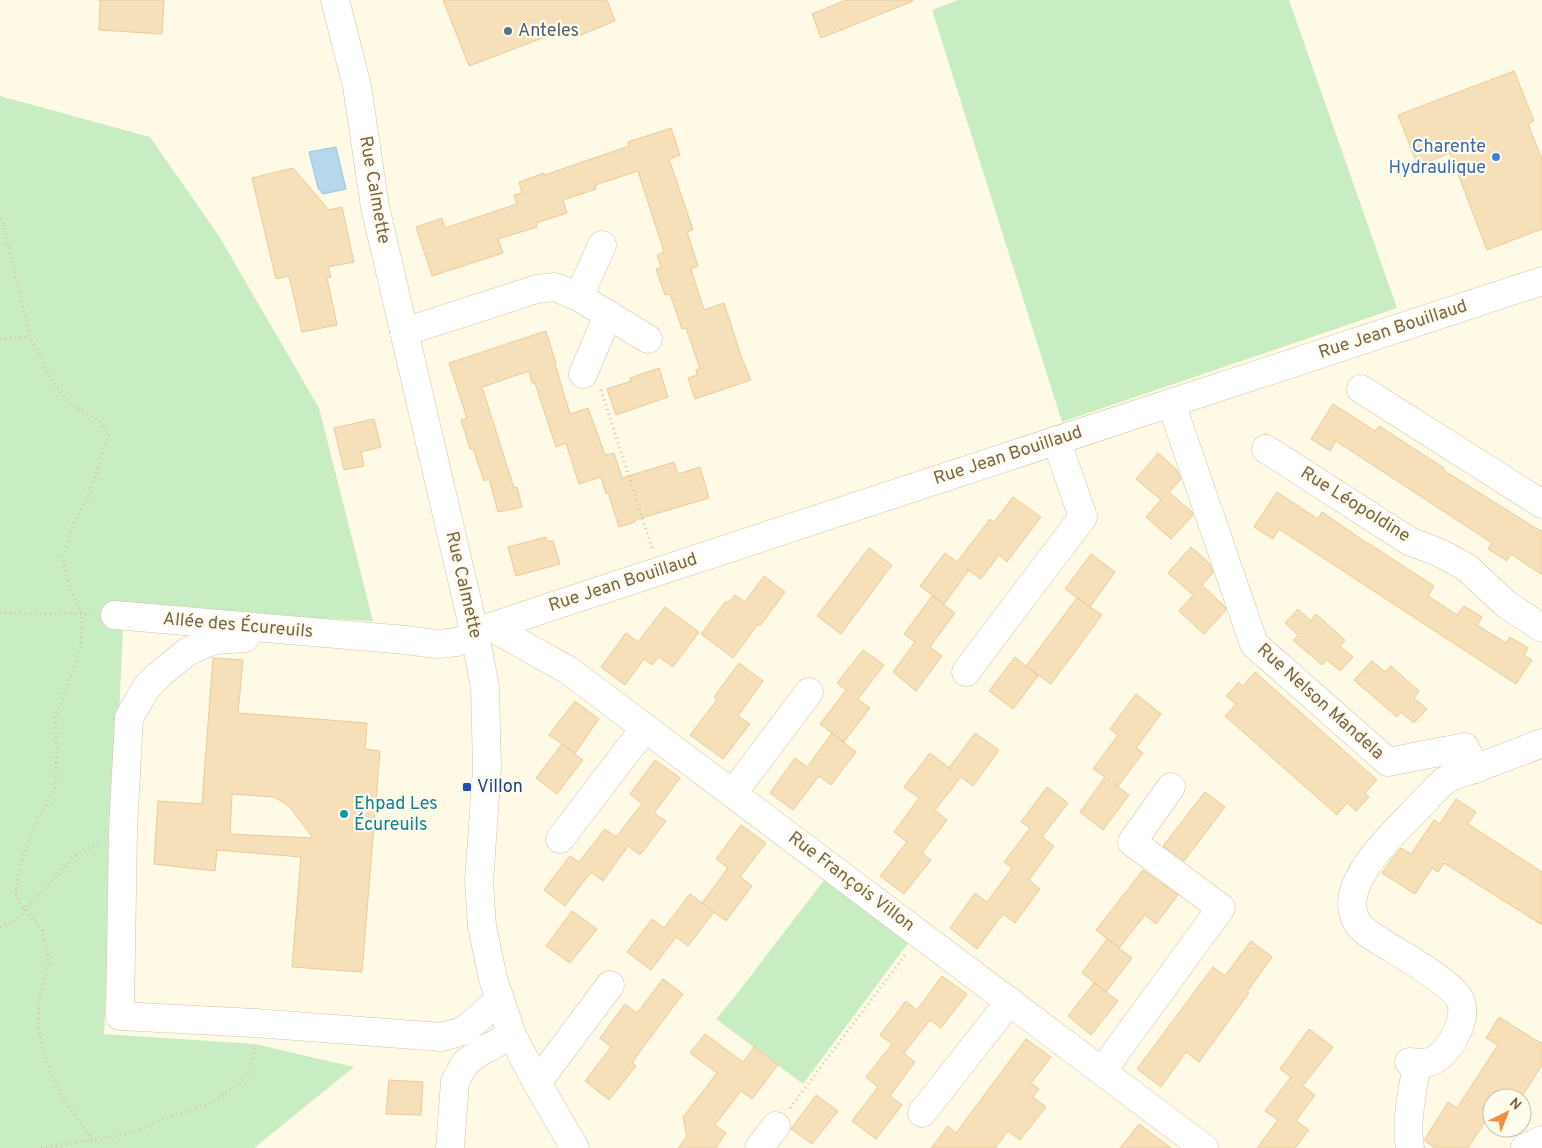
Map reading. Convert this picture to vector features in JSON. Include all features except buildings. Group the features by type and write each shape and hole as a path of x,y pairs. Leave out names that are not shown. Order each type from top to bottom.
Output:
{"street":[{"name":"Rue Calmette","path":"335,0 357,86 375,207 404,332 483,631 487,768 480,882 482,926 493,978 512,1035 536,1083 575,1148"},
{"path":"579,297 602,244"},
{"name":"Rue Jean Bouillaud","path":"483,631 659,571 1542,281"},
{"path":"404,332 537,289 555,287 579,297 648,339"},
{"path":"587,365 608,315"},
{"path":"1361,389 1542,504"},
{"name":"Rue Nelson Mandela","path":"1171,403 1254,644 1388,762 1465,747 1475,769"},
{"path":"966,672 1082,517 1056,440"},
{"name":"Rue Léopoldine","path":"1266,449 1409,541 1440,553 1466,567 1507,605 1542,628"},
{"name":"Allée des Écureuils","path":"115,615 437,644 457,642 483,631"},
{"name":"Rue François Villon","path":"483,631 568,670 1204,1148"},
{"path":"317,632 214,640 187,652 146,688 129,718 123,829 120,1016 255,1022 441,1037 460,1032 470,1026 500,999"},
{"path":"733,793 809,692"},
{"path":"560,839 645,728"},
{"path":"1410,1148 1408,1139 1413,1063 1433,1060 1443,1053 1461,1027 1463,1014 1461,1000 1452,989 1431,974 1366,933 1357,922 1353,908 1353,892 1366,866 1389,839 1446,780 1542,743"},
{"path":"1102,1071 1221,908 1132,842 1171,787"},
{"path":"536,1083 610,985"},
{"path":"922,1113 1010,1001"},
{"path":"450,1148 455,1082 466,1063 480,1052 512,1035"},
{"path":"759,1148 776,1126"},
{"path":"1525,1148 1542,1140"}],"path":[{"path":"0,219 30,337 50,378 71,405 100,422 108,434 90,493 74,523 63,559 70,591 82,614 81,649 55,718 57,750 55,788 37,820 22,856 15,893 25,910 42,930 50,963 39,1001 38,1029 47,1064 64,1100 92,1140"},
{"path":"0,338 30,337"},
{"path":"587,365 659,571"},
{"path":"0,613 115,615"},
{"path":"0,927 14,921 76,855 123,829"},
{"path":"776,1126 921,934"},
{"path":"41,1148 128,1134 211,1103 241,1082 251,1068 255,1044 255,1022"}],"green space":[{"path":"958,0 1289,0 1397,308 1062,422 932,10"},
{"path":"0,96 150,137 219,236 319,408 373,621 124,608 104,1034 255,1044 354,1067 254,1148 0,1148"},
{"path":"825,879 909,942 803,1084 716,1019"}],"water":[{"path":"336,147 346,189 323,194 318,188 309,152"}],"place":[{"name":"Anteles","path":"508,31"},
{"name":"Charente Hydraulique","path":"1496,157"},
{"name":"Villon","path":"467,787"},
{"name":"Ehpad Les Écureuils","path":"344,814"}]}
